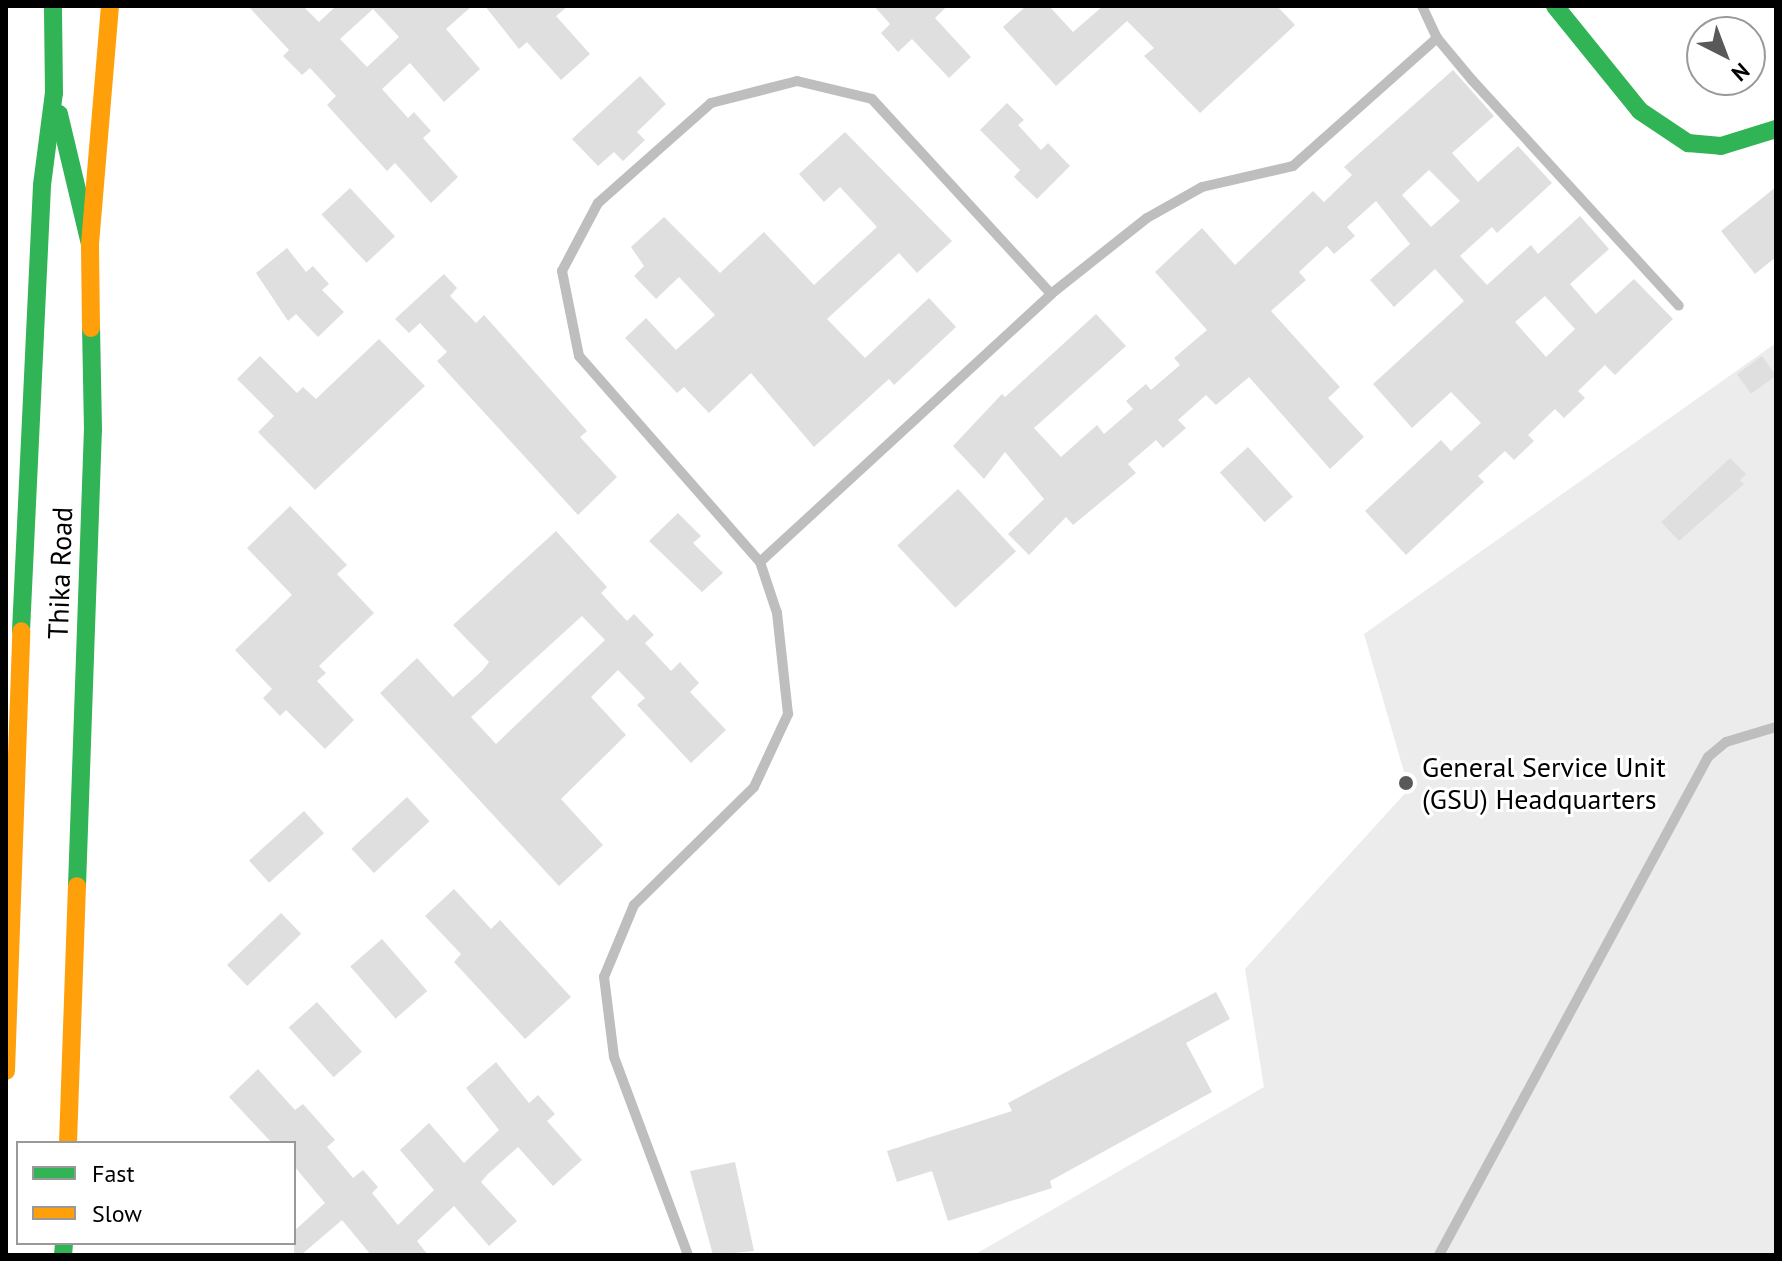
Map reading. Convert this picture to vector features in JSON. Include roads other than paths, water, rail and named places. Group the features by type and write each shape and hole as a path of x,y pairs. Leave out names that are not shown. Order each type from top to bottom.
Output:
{"main road":[{"name":"Thika Road","path":"6,1071 27,452 42,185 54,93 53,6"},
{"name":"Thika Road","path":"68,1141 93,430 90,244 110,6"},
{"path":"1555,6 1640,111 1688,143 1721,146 1776,129"},
{"path":"54,93 90,244"}],"lane":[{"path":"1422,6 1437,38 1679,306"},
{"path":"760,562 1051,294 1175,199 1202,187 1293,166 1437,38"},
{"path":"688,1255 614,1057 604,977 634,905 754,787 788,714 777,613 760,562 579,356 562,271 598,203 711,103 797,81 872,99 1051,294"},
{"path":"1439,1255 1708,757 1726,742 1776,727"}],"place":[{"name":"General Service Unit (GSU) Headquarters","path":"1406,783"}]}
